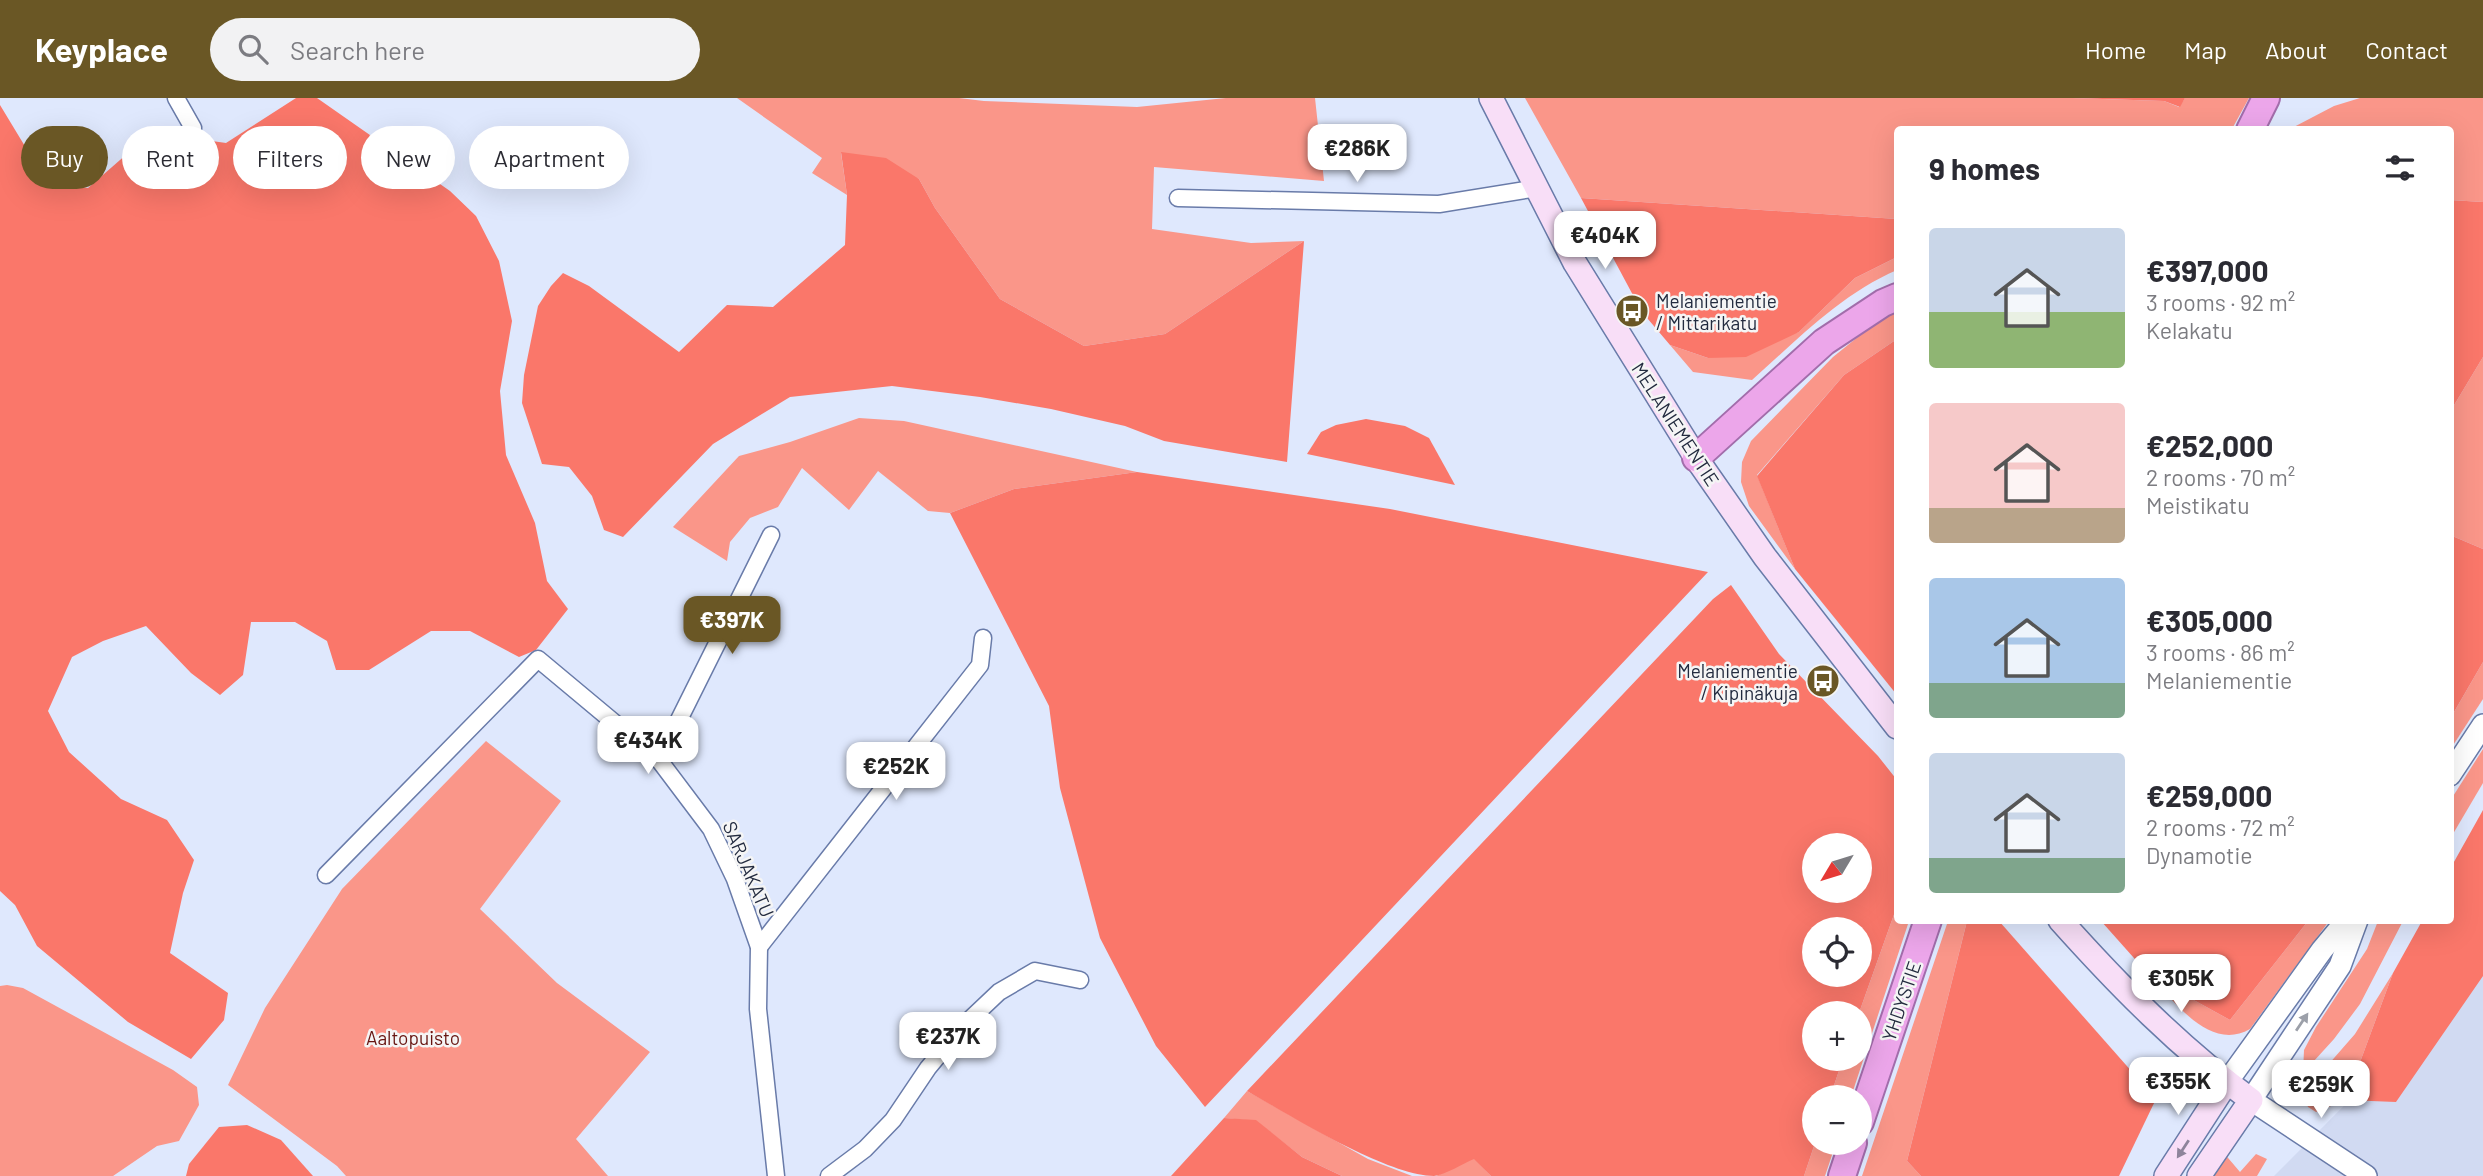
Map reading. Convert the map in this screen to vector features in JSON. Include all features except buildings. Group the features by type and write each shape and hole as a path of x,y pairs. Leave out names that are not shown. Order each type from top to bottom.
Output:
{"highway":[{"path":"2252,126 2266,98"},
{"path":"1696,458 1824,342 1894,298"},
{"name":"YHDYSTIE","path":"1872,1086 1927,924"},
{"path":"1842,1176 1850,1155"},
{"path":"1856,1155 1860,1176"}],"main road":[{"name":"MELANIEMENTIE","path":"1491,98 1575,264 1696,458 1765,557 1894,723"},
{"path":"2064,924 2108,974 2155,1020 2251,1100 2199,1176"},
{"path":"2166,1176 2227,1082"}],"street":[{"path":"176,98 192,126"},
{"path":"1178,198 1439,204 1537,188"},
{"path":"659,760 771,535"},
{"path":"759,947 980,665 983,638"},
{"name":"SARJAKATU","path":"326,875 538,659 659,760 711,829 735,879 759,947 758,1009 776,1176"},
{"path":"2454,769 2483,725"},
{"path":"2227,1082 2344,924"},
{"path":"2356,924 2340,966 2251,1100 2366,1176"},
{"path":"829,1176 871,1143 893,1119 928,1068 957,1033 999,992 1035,971 1080,980"}],"shaded area":[{"path":"296,98 317,98 361,129 361,189 447,189 476,216 499,261 512,321 500,391 506,455 535,523 547,581 568,609 536,650 519,657 470,631 431,631 369,670 336,670 327,641 295,622 251,622 243,675 220,695 191,673 146,626 103,641 72,657 48,711 69,752 121,799 167,820 194,860 183,893 170,953 228,993 224,1020 191,1059 128,1022 37,946 15,905 0,891 0,105 21,140 21,189 108,189 108,170 122,158 122,189 219,189 219,142 226,143 233,138 233,189 347,189 347,126 252,126"},
{"path":"2072,98 2185,98 2180,107 2164,101"},
{"path":"841,152 886,158 919,179 935,208 1000,299 1084,346 1165,334 1304,241 1287,462 1164,441 1125,426 1051,409 892,386 790,397 713,444 623,537 604,530 592,496 569,467 542,464 522,403 524,375 538,306 563,273 589,286 679,352 727,305 773,307 845,245 847,195"},
{"path":"1581,198 1894,219 1894,258 1855,278 1799,332 1746,357 1708,358 1670,345 1642,312"},
{"path":"2454,200 2483,202 2483,357 2454,405"},
{"path":"1894,341 1894,691 1795,569 1757,476 1844,375"},
{"path":"1366,419 1405,426 1429,438 1455,485 1307,454 1321,432 1336,425"},
{"path":"1137,472 1390,509 1708,572 1205,1107 1156,1046 1100,938 1060,788 1049,706 950,513 1014,489"},
{"path":"2454,537 2483,549 2483,662 2454,712"},
{"path":"1731,585 1779,654 1878,756 1894,776 1894,914 1872,976 1872,917 1802,917 1802,987 1868,987 1863,1001 1802,1001 1802,1071 1839,1071 1834,1085 1802,1085 1802,1155 1811,1155 1804,1176 1491,1176 1474,1159 1434,1176 1391,1166 1312,1128 1247,1091 1713,599"},
{"path":"2483,810 2483,976 2396,1102 2346,1100 2393,973 2420,924 2454,924 2454,862"},
{"path":"1966,924 2002,924 2156,1099 2119,1176 1921,1176 1907,1161"},
{"path":"2104,924 2306,924 2230,1020 2150,976"},
{"path":"2483,966 2483,1176 2274,1176"},
{"path":"1224,1118 1256,1120 1302,1157 1342,1176 1171,1176"},
{"path":"247,1125 281,1140 313,1176 186,1176 189,1164 219,1127"}],"green space":[{"path":"737,98 959,98 1137,107 1226,98 1315,98 1324,181 1154,167 1152,229 1251,243 1304,241 1165,334 1084,346 1000,299 935,208 919,179 841,153 847,195 812,173 822,158"},
{"path":"1525,98 2072,98 2164,101 2179,107 2185,98 2249,98 2234,126 1894,126 1894,219 1581,198"},
{"path":"2360,98 2483,98 2483,202 2454,200 2454,126 2296,126 2334,106"},
{"path":"1894,258 1894,272 1838,305 1752,380 1693,372 1670,345 1708,358 1799,332 1855,278"},
{"path":"1894,312 1894,341 1844,375 1757,475 1795,569 1749,506 1741,482 1742,462 1751,441 1833,357"},
{"path":"2483,357 2483,549 2454,537 2454,405"},
{"path":"859,418 904,421 1137,472 1014,489 950,513 928,511 878,471 849,510 802,468 778,507 750,518 730,542 727,561 673,527 739,456"},
{"path":"2483,662 2483,699 2454,744 2454,712"},
{"name":"Aaltopuisto","path":"486,741 561,801 480,909 557,983 650,1052 576,1139 608,1176 346,1176 337,1166 228,1085 265,1008 342,889"},
{"path":"2483,749 2483,783 2454,832 2454,795"},
{"path":"1894,914 1894,924 1908,924 1872,1033 1872,1001 1863,1001 1868,987 1872,987 1872,976"},
{"path":"1947,924 1966,924 1907,1161 1921,1176 1862,1176 1869,1155 1872,1155 1872,1146"},
{"path":"2306,924 2327,924 2250,1029 2235,1034 2221,1034 2194,1021 2150,976 2230,1020"},
{"path":"2377,924 2401,924 2360,1004 2334,1039 2303,1073 2304,1050 2367,949"},
{"path":"2393,973 2346,1100 2316,1112 2308,1107 2305,1100 2307,1089 2355,1034"},
{"path":"0,986 23,988 173,1070 197,1087 199,1105 179,1141 157,1146 113,1176 0,1176"},
{"path":"1839,1071 1860,1071 1855,1085 1834,1085"},
{"path":"1247,1091 1368,1159 1412,1176 1342,1176 1302,1157 1256,1121 1224,1118"},
{"path":"2223,1152 2240,1172 2256,1154 2267,1159 2257,1176 2208,1176"},
{"path":"1811,1155 1832,1155 1825,1176 1804,1176"},
{"path":"1474,1158 1491,1176 1436,1176"}],"place":[{"name":"Melaniementie / Mittarikatu","path":"1632,311"},
{"name":"Melaniementie / Kipinäkuja","path":"1823,681"}]}
